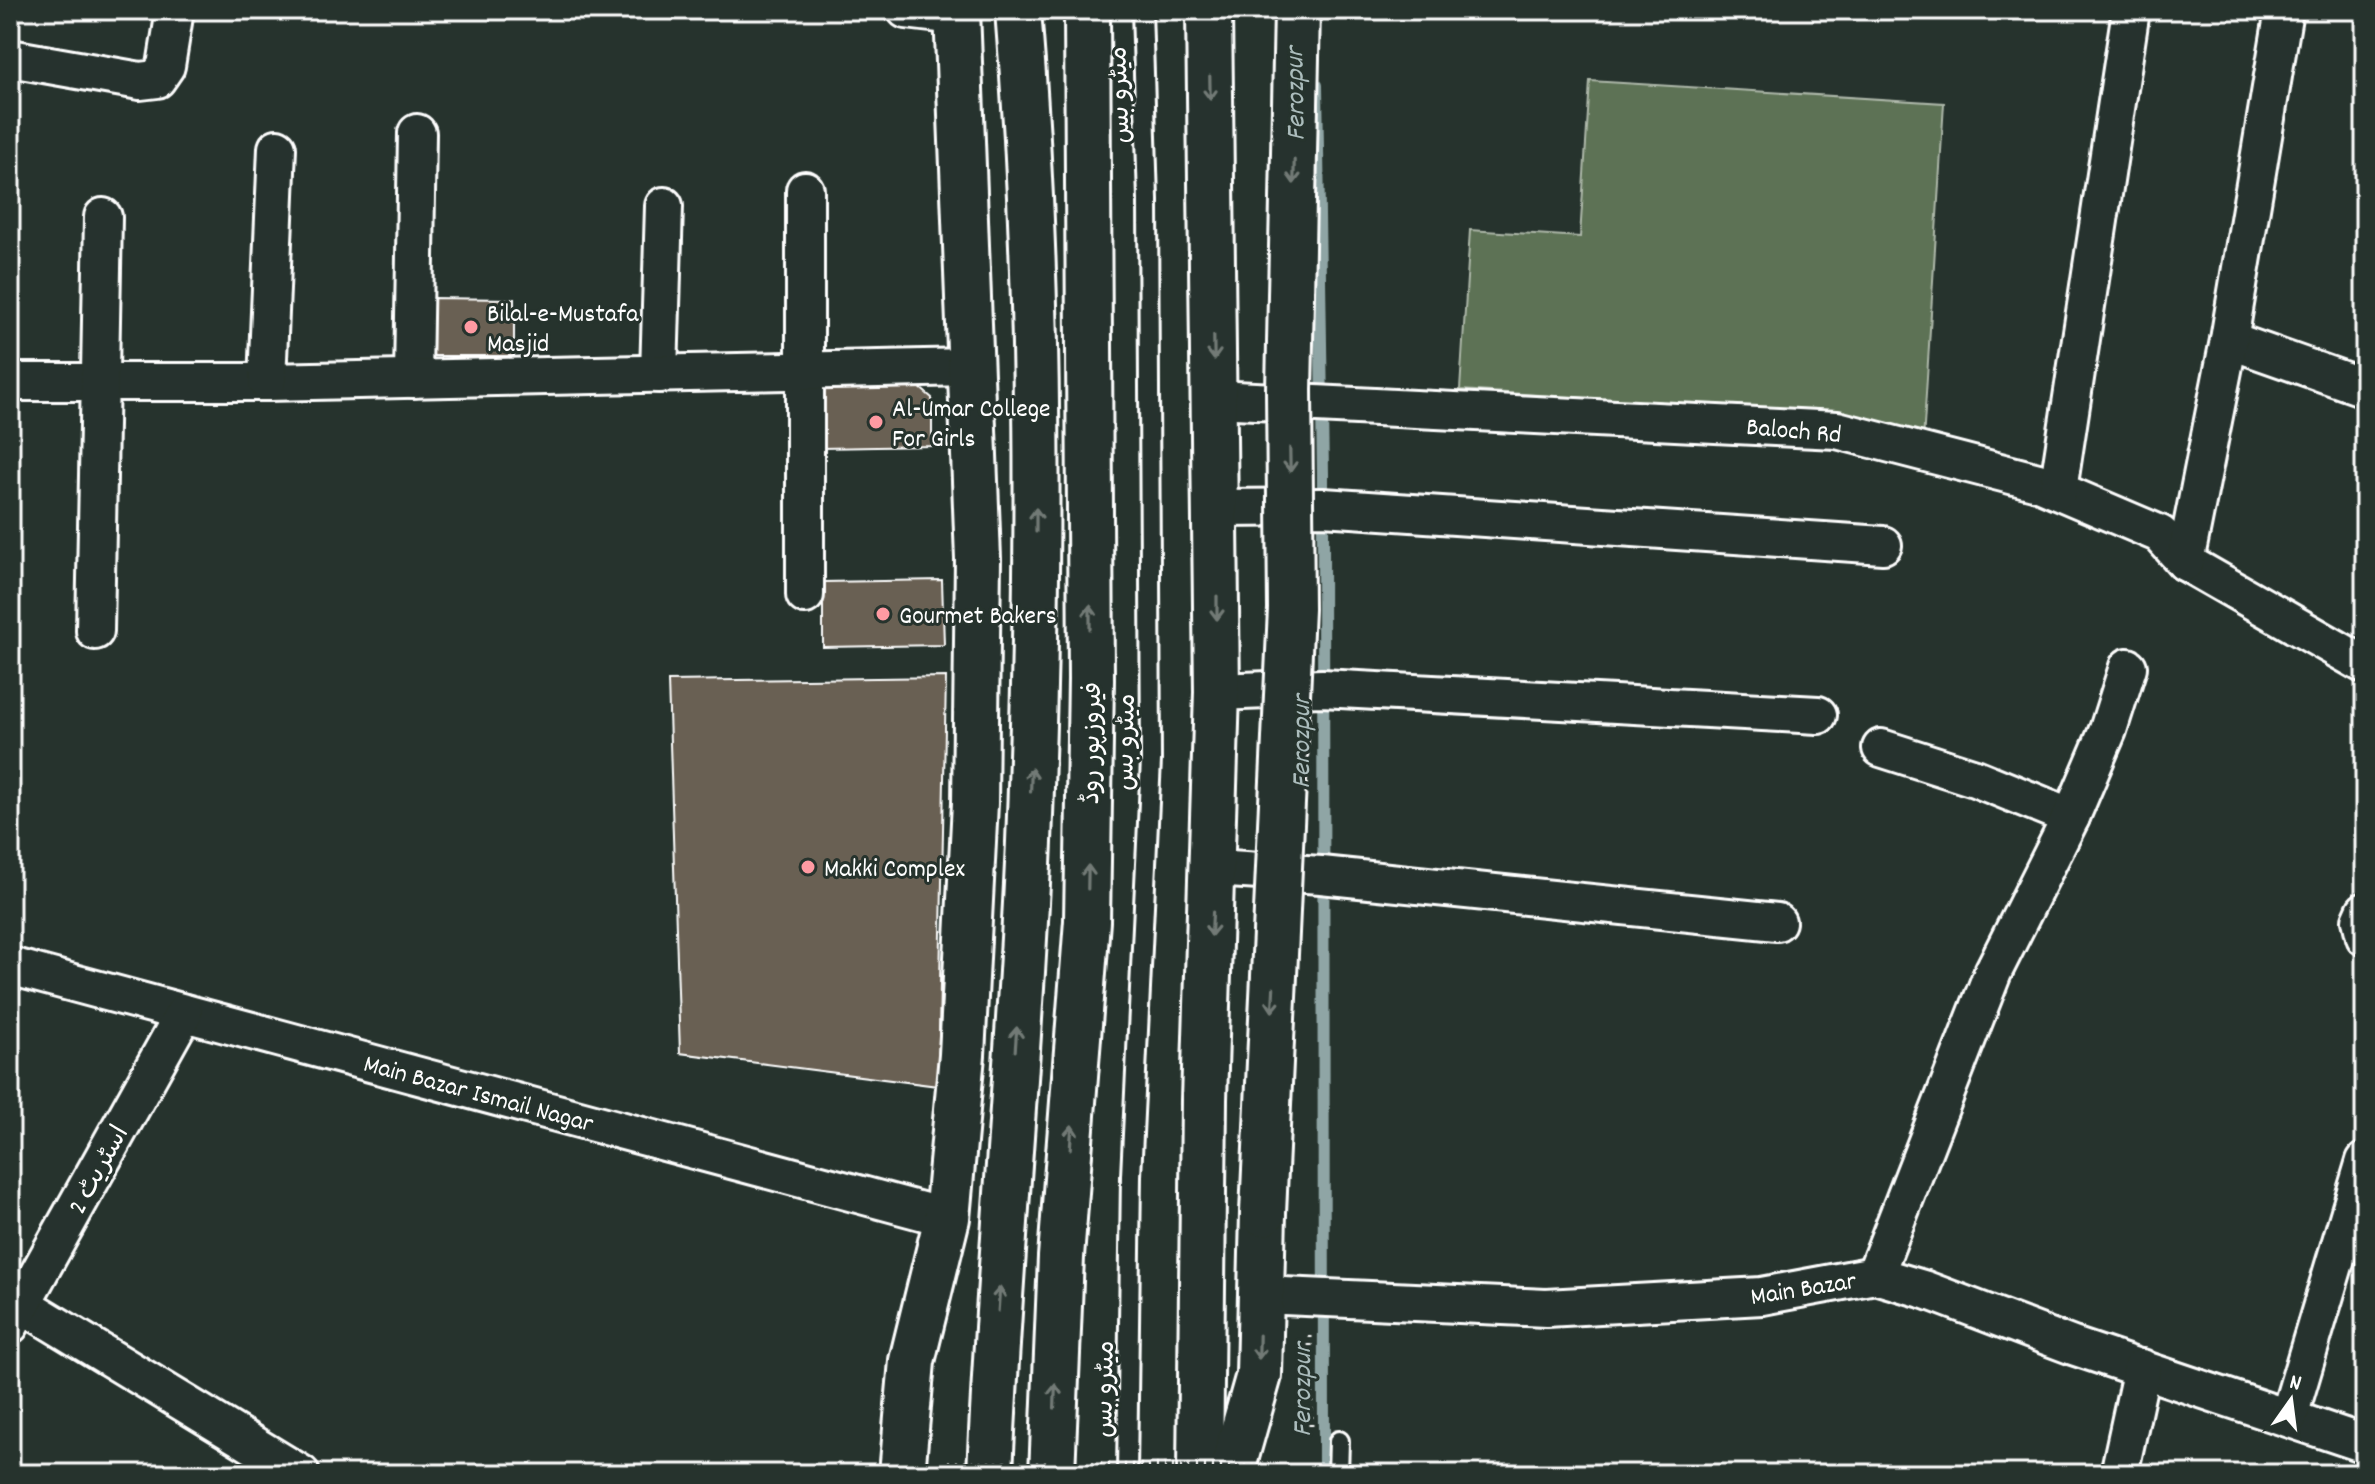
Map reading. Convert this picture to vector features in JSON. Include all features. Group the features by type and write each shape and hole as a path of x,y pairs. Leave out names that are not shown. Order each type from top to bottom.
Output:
{"main road":[{"path":"990,1474 1028,845 1035,648 1037,443 1031,167 1018,10"},
{"name":"فیروزپور روڈ","path":"1052,1474 1061,1257 1087,921 1091,679 1087,10"},
{"path":"1200,1474 1204,1100 1214,868 1217,692 1209,10"},
{"path":"1231,1474 1259,1375 1263,1213 1291,609 1289,390 1297,10"},
{"path":"902,1474 912,1361 947,1218 962,1055 975,803 978,559 957,13"}],"street":[{"path":"10,58 140,81 157,79 166,66 175,10"},
{"path":"906,10 957,13"},
{"path":"2058,490 2131,10"},
{"path":"2185,562 2229,340 2284,10"},
{"path":"413,379 417,133"},
{"path":"267,382 277,148"},
{"path":"805,190 805,595"},
{"path":"659,374 664,206"},
{"path":"95,631 97,383 103,217"},
{"path":"2229,340 2365,388"},
{"path":"10,382 267,382 970,367"},
{"name":"Baloch Rd","path":"1214,399 1837,430 2038,482 2160,534 2185,562 2365,665"},
{"path":"1217,508 1323,507 1883,545"},
{"path":"1875,1275 1993,972 2071,817 2108,730 2128,667"},
{"path":"1217,692 1322,688 1818,715"},
{"path":"1881,748 1975,778 2071,817"},
{"path":"1214,868 1321,875 1777,922"},
{"path":"2365,911 2361,920 2365,937"},
{"name":"Main Bazar Ismail Nagar","path":"10,966 947,1218"},
{"name":"اسٹریٹ 2","path":"14,1309 184,1013"},
{"path":"2289,1416 2365,1161"},
{"name":"Main Bazar","path":"1261,1295 1546,1308 1762,1296 1875,1275 1926,1290 2365,1444"},
{"path":"14,1309 301,1474"},
{"path":"2119,1474 2142,1368"}],"lane":[{"name":"میٹرو بس","path":"1127,1474 1131,1176 1151,760 1148,200 1142,10"},
{"path":"1338,1474 1339,1441"}],"path":[{"path":"1311,1439 1312,1355"},
{"path":"948,1463 1311,1471 1311,1453"}],"green space":[{"path":"1590,81 1944,103 1923,442 1853,415 1460,390 1470,230 1580,237"}],"building":[{"name":"Bilal-e-Mustafa Masjid","path":"428,298 514,299 514,356 428,356"},
{"name":"Al-Umar College For Girls","path":"919,387 932,398 932,446 821,448 821,388"},
{"name":"Gourmet Bakers","path":"942,580 944,645 823,647 823,582"},
{"name":"Makki Complex","path":"946,677 938,1086 680,1053 668,681"}],"waterway":[{"name":"Ferozpur","path":"1317,85 1323,473 1324,1474"}],"place":[{"name":"Bilal-e-Mustafa Masjid","path":"471,327"},
{"name":"Al-Umar College For Girls","path":"876,422"},
{"name":"Gourmet Bakers","path":"883,614"},
{"name":"Makki Complex","path":"808,867"}]}
